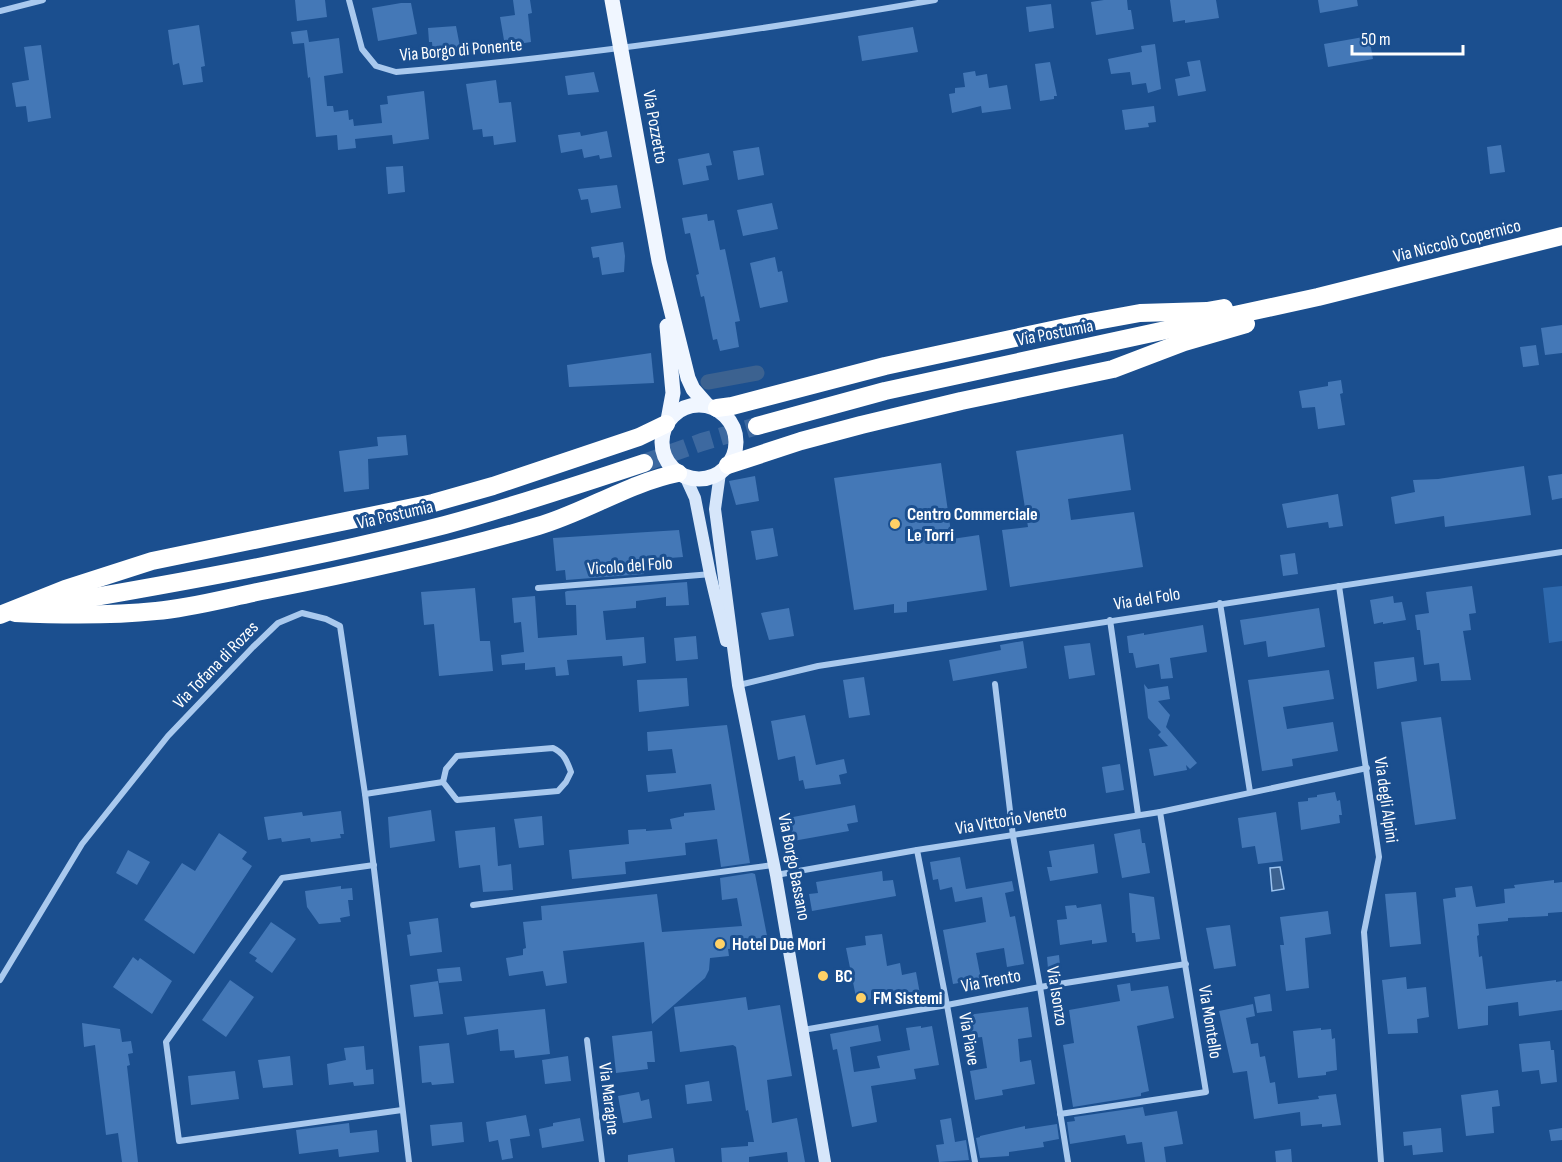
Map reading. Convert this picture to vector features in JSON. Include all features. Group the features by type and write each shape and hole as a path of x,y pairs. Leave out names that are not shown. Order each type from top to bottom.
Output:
{"highway":[{"name":"Via Niccolò Copernico","path":"1362,286 1562,236"},
{"name":"Via Postumia","path":"757,426 885,391 1362,286"},
{"path":"712,407 732,406 885,366 1080,324 1140,314 1207,311 1318,297"},
{"path":"724,469 791,444 861,425 1113,369 1184,342 1238,328 1318,297"},
{"path":"2,614 152,561 433,503 493,486 639,437 667,422"},
{"name":"Via Postumia","path":"2,614 362,545 445,525 544,497 644,462"},
{"path":"2,614 58,615 158,611 327,578 423,557 540,525 590,507 654,478 681,475"}],"main road":[{"name":"Via Pozzetto","path":"612,0 659,261 672,365 673,393 667,422"},
{"name":"Via Pozzetto","path":"659,261 688,378 693,389 712,407"},
{"path":"667,422 674,413 690,405 712,407"},
{"name":"Via Borgo Bassano","path":"712,407 726,415 736,434 734,456 724,469"},
{"name":"Via Borgo Bassano","path":"667,422 662,434 661,445 669,465 681,475"},
{"path":"681,475 699,479 710,478 724,469"}],"street":[{"path":"0,11 43,0"},
{"name":"Via Borgo di Ponente","path":"349,0 363,49 376,66 396,72 620,48 830,18 935,0"},
{"name":"Via Borgo Bassano","path":"724,469 715,509 738,686"},
{"name":"Via Borgo Bassano","path":"681,475 695,498 710,574 738,686 775,870 825,1162"},
{"name":"Via del Folo","path":"738,686 819,666 1562,552"},
{"name":"Vicolo del Folo","path":"538,588 724,572"},
{"name":"Via degli Alpini","path":"1339,585 1379,856 1364,932 1382,1162"},
{"path":"1220,603 1250,792"},
{"name":"Via Tofana di Rozes","path":"0,980 82,844 168,736 253,646 278,623 302,613 327,619 340,626 365,794 409,1162"},
{"path":"1110,620 1138,814"},
{"name":"Via Isonzo","path":"995,684 1013,836 1041,987 1068,1162"},
{"path":"553,748 560,751 571,772 558,791 457,800 443,782 446,769 457,756 553,748"},
{"name":"Via Vittorio Veneto","path":"473,905 775,870 1013,836 1160,812 1367,768"},
{"path":"365,794 443,782"},
{"name":"Via Montello","path":"1060,1114 1206,1092 1160,812"},
{"name":"Via Piave","path":"916,850 975,1162"},
{"path":"374,866 282,878 166,1042 179,1141 402,1110"},
{"name":"Via Trento","path":"803,1030 1041,987 1186,964"},
{"name":"Via Maragne","path":"587,1040 602,1162"}],"shaded area":[{"path":"1562,586 1562,641 1549,643 1543,588"},
{"path":"1280,867 1284,889 1272,891 1270,868"}],"building":[{"path":"295,0 325,0 327,17 297,21"},
{"path":"513,0 530,0 532,13 528,14 531,42 505,46 500,17 515,15"},
{"path":"1127,0 1134,29 1096,35 1091,2"},
{"path":"1170,0 1216,0 1219,18 1185,23 1185,20 1173,22"},
{"path":"1318,0 1357,0 1358,6 1320,13"},
{"path":"411,3 417,34 378,41 372,8"},
{"path":"1051,4 1054,28 1029,32 1026,7"},
{"path":"199,25 205,66 201,67 203,82 183,85 179,63 173,65 168,30"},
{"path":"456,26 461,52 433,55 428,28"},
{"path":"913,27 918,52 862,61 858,36"},
{"path":"307,30 309,42 339,38 343,73 324,76 327,106 333,106 334,112 348,110 349,120 353,119 354,126 382,123 380,105 388,104 387,96 424,91 429,139 393,144 392,135 355,139 356,148 338,150 337,135 316,137 304,43 293,44 291,32"},
{"path":"1369,36 1373,59 1328,67 1324,44"},
{"path":"1155,44 1161,89 1148,93 1146,83 1132,85 1130,72 1111,74 1108,59 1142,52 1141,46"},
{"path":"41,45 51,118 28,122 26,106 16,107 12,83 29,80 24,47"},
{"path":"1200,60 1206,91 1178,96 1175,79 1190,76 1187,62"},
{"path":"1050,62 1057,96 1054,96 1054,99 1040,101 1035,64"},
{"path":"975,71 976,76 987,74 989,88 1007,85 1011,109 982,113 981,106 952,113 949,94 955,93 955,88 965,87 963,73"},
{"path":"594,72 599,92 568,95 565,76"},
{"path":"496,80 499,103 511,102 516,142 494,145 493,136 483,137 482,129 473,130 466,84"},
{"path":"1154,106 1156,122 1148,123 1149,127 1125,130 1122,110"},
{"path":"607,131 612,157 600,159 599,155 584,158 582,149 561,153 558,135 580,132 581,136"},
{"path":"1501,145 1505,172 1490,174 1487,147"},
{"path":"759,147 764,175 738,180 733,151"},
{"path":"709,153 712,165 706,166 709,180 683,185 678,159"},
{"path":"403,166 405,192 388,194 386,167"},
{"path":"617,185 621,208 591,213 588,199 581,200 578,189"},
{"path":"772,203 778,229 743,236 737,210"},
{"path":"707,214 708,221 714,220 720,250 725,249 740,321 735,322 739,347 720,351 717,339 713,340 704,296 701,297 696,275 699,274 690,233 685,234 682,218"},
{"path":"623,242 624,272 602,275 599,257 593,258 591,247"},
{"path":"775,257 778,272 782,271 788,302 760,308 750,263"},
{"path":"1562,325 1562,353 1545,355 1541,328"},
{"path":"1536,345 1539,365 1523,367 1520,347"},
{"path":"651,353 654,383 569,387 567,365"},
{"path":"1341,380 1343,393 1340,394 1345,425 1318,429 1315,407 1302,408 1299,391 1328,386 1328,382"},
{"path":"1123,434 1131,490 1068,499 1071,520 1134,512 1143,567 1010,587 1002,530 1028,527 1016,451"},
{"path":"406,435 408,455 368,459 369,489 344,492 339,451 378,446 377,437"},
{"path":"941,463 952,539 979,535 987,590 907,602 907,612 894,613 894,604 854,610 834,478"},
{"path":"1524,466 1531,515 1445,527 1444,516 1395,524 1391,497 1415,492 1413,480 1438,479"},
{"path":"1562,474 1562,498 1552,500 1548,476"},
{"path":"755,476 759,501 736,505 729,481"},
{"path":"1338,494 1343,526 1329,528 1328,522 1287,528 1282,504"},
{"path":"773,528 778,556 756,560 751,531"},
{"path":"679,530 683,557 644,560 644,574 566,580 565,570 556,571 553,538"},
{"path":"1295,553 1298,574 1283,576 1280,555"},
{"path":"687,582 689,605 666,606 666,597 636,601 636,608 603,611 606,640 644,637 646,663 623,666 622,656 567,660 569,675 556,676 555,667 525,670 525,663 502,665 501,655 524,652 521,622 514,623 512,598 535,596 538,638 577,635 576,605 566,605 565,592 567,591"},
{"path":"1472,586 1476,613 1469,614 1471,630 1463,631 1471,680 1441,681 1439,663 1424,665 1420,630 1417,630 1415,615 1429,613 1426,592"},
{"path":"475,588 480,641 490,641 493,671 439,676 434,624 424,625 421,592"},
{"path":"1393,596 1394,603 1402,602 1406,620 1374,624 1370,600"},
{"path":"789,608 794,636 769,640 761,613"},
{"path":"1319,608 1325,647 1268,657 1266,641 1244,645 1240,620"},
{"path":"1203,625 1207,652 1170,658 1173,678 1161,679 1159,664 1136,668 1133,653 1129,653 1127,636"},
{"path":"696,636 698,659 676,661 674,638"},
{"path":"1023,641 1027,668 953,681 949,660 1001,650 1000,645"},
{"path":"1090,643 1095,675 1069,679 1064,646"},
{"path":"1414,657 1417,681 1377,689 1374,662"},
{"path":"1329,670 1334,699 1283,707 1287,729 1333,722 1338,751 1292,759 1293,766 1262,771 1248,680"},
{"path":"864,677 870,715 849,718 843,680"},
{"path":"687,678 689,706 639,712 637,680"},
{"path":"1144,684 1148,689 1168,686 1170,699 1158,701 1170,715 1166,727 1197,763 1190,769 1186,765 1187,770 1154,776 1149,749 1168,746 1158,735 1161,732 1148,718"},
{"path":"805,715 816,765 844,759 847,773 839,775 841,784 805,789 803,780 799,781 795,756 778,760 771,721"},
{"path":"1441,717 1456,819 1415,825 1401,722"},
{"path":"727,725 750,863 721,867 717,839 685,843 686,855 625,862 626,874 572,879 569,850 629,844 628,830 672,829 670,819 684,816 684,813 715,810 711,784 648,792 646,775 676,773 672,749 648,751 647,732"},
{"path":"1120,764 1124,790 1106,793 1102,767"},
{"path":"1335,792 1337,801 1340,800 1342,815 1339,815 1340,823 1301,830 1298,802 1308,801 1308,798 1317,797 1317,795"},
{"path":"855,805 858,822 847,824 849,831 793,841 788,818"},
{"path":"431,810 435,841 390,848 388,817"},
{"path":"341,811 344,834 340,834 341,838 311,842 310,838 282,842 281,838 268,840 264,817 302,812 303,816"},
{"path":"1276,812 1283,861 1258,864 1255,846 1242,848 1238,818"},
{"path":"542,816 544,845 519,848 514,819"},
{"path":"495,827 498,866 511,864 513,890 483,892 480,865 459,868 455,831"},
{"path":"1140,829 1150,873 1122,878 1114,834"},
{"path":"219,833 247,852 242,859 252,866 194,954 144,920 182,863 195,871"},
{"path":"1094,844 1098,873 1050,881 1047,867 1052,867 1049,851"},
{"path":"128,850 150,862 137,885 116,873"},
{"path":"960,857 966,889 1012,881 1014,891 1005,893 1010,917 1015,916 1024,964 1007,967 1004,948 976,953 981,979 953,984 943,930 986,922 982,897 955,902 952,887 940,890 938,879 933,880 930,862"},
{"path":"882,871 883,881 893,880 896,896 812,911 809,894 818,893 816,882"},
{"path":"755,874 769,946 728,949 729,956 710,958 709,970 705,978 652,1024 644,942 563,951 567,983 546,986 543,971 509,976 506,958 523,955 523,949 526,948 523,922 542,920 541,906 657,894 662,932 742,926 737,898 722,900 720,878"},
{"path":"1554,880 1554,883 1562,882 1562,912 1548,913 1548,916 1508,918 1508,921 1478,924 1479,935 1477,936 1486,989 1562,981 1562,1010 1519,1016 1518,1002 1488,1006 1488,1025 1458,1029 1443,899 1456,897 1455,888 1472,886 1476,907 1505,903 1504,889 1515,888 1514,885"},
{"path":"341,886 341,889 352,888 353,900 348,900 350,916 340,918 341,922 319,924 307,907 305,891"},
{"path":"1416,892 1421,944 1390,947 1385,894"},
{"path":"1129,893 1154,897 1160,939 1136,942 1135,933 1132,933"},
{"path":"1101,904 1107,942 1092,944 1092,940 1060,945 1057,920 1067,919 1065,906 1076,905 1077,908"},
{"path":"1328,911 1331,934 1305,938 1309,988 1286,991 1280,945 1284,945 1280,917"},
{"path":"438,918 442,952 410,956 407,935 411,934 409,922"},
{"path":"271,922 296,939 272,973 255,961 257,958 249,953"},
{"path":"1230,925 1236,966 1214,969 1206,928"},
{"path":"882,934 887,966 900,963 902,975 916,972 920,994 894,999 894,995 857,1002 846,948 866,945 865,936"},
{"path":"1059,955 1060,966 1048,969 1047,957"},
{"path":"133,957 138,961 140,958 172,981 152,1014 113,987"},
{"path":"460,967 462,981 439,983 437,969"},
{"path":"1406,977 1407,989 1426,987 1429,1017 1417,1019 1418,1033 1388,1034 1382,980"},
{"path":"230,980 254,997 226,1037 202,1020"},
{"path":"438,981 443,1014 414,1017 410,985"},
{"path":"1130,983 1131,991 1168,986 1174,1018 1137,1026 1149,1091 1141,1093 1141,1096 1073,1107 1063,1045 1074,1043 1069,1010 1120,1001 1117,985"},
{"path":"1270,994 1272,1011 1257,1013 1254,997"},
{"path":"746,997 748,1010 780,1005 792,1076 767,1080 772,1123 797,1118 805,1162 788,1162 787,1152 749,1157 749,1162 722,1162 721,1148 748,1146 748,1142 754,1142 748,1110 746,1111 736,1047 733,1045 680,1052 674,1007"},
{"path":"1253,1004 1255,1016 1246,1018 1251,1044 1258,1043 1260,1057 1265,1056 1270,1083 1275,1082 1278,1104 1319,1099 1318,1096 1336,1094 1341,1125 1301,1126 1300,1112 1254,1119 1247,1071 1233,1073 1219,1011"},
{"path":"1028,1007 1032,1037 1018,1039 1020,1062 1031,1060 1035,1084 1002,1090 1003,1095 975,1100 970,1071 987,1068 982,1037 964,1039 960,1016"},
{"path":"545,1009 550,1054 515,1058 514,1050 500,1051 498,1029 467,1035 464,1017"},
{"path":"82,1023 120,1029 122,1042 131,1041 133,1053 128,1054 130,1065 127,1066 138,1162 122,1162 118,1133 106,1135 95,1045 84,1047"},
{"path":"878,1025 881,1041 850,1047 854,1072 880,1068 877,1056 910,1050 906,1028 921,1026 921,1028 932,1026 939,1065 914,1069 916,1079 871,1086 877,1122 852,1127 837,1049 833,1050 830,1034"},
{"path":"1321,1028 1321,1030 1331,1029 1332,1039 1335,1038 1337,1070 1326,1072 1326,1075 1298,1078 1293,1031"},
{"path":"652,1031 655,1062 647,1062 648,1069 616,1073 612,1036"},
{"path":"1550,1041 1551,1050 1554,1050 1557,1082 1541,1084 1539,1070 1522,1072 1519,1044"},
{"path":"449,1043 454,1083 432,1085 431,1082 422,1083 419,1046"},
{"path":"364,1046 366,1070 373,1069 374,1084 354,1086 353,1082 329,1085 327,1064 346,1060 344,1048"},
{"path":"290,1056 293,1085 263,1088 258,1060"},
{"path":"568,1056 571,1081 545,1084 542,1060"},
{"path":"235,1071 239,1099 191,1105 188,1076"},
{"path":"709,1081 712,1101 687,1104 685,1085"},
{"path":"1498,1090 1500,1106 1492,1107 1494,1133 1466,1136 1461,1095"},
{"path":"639,1092 641,1101 649,1099 652,1118 623,1123 618,1096"},
{"path":"1143,1107 1145,1116 1177,1111 1183,1144 1164,1147 1166,1162 1145,1162 1142,1142 1127,1144 1125,1135 1070,1144 1067,1122 1075,1121 1074,1117"},
{"path":"526,1115 530,1136 510,1139 513,1158 502,1160 498,1140 489,1142 486,1122"},
{"path":"580,1118 584,1141 542,1148 539,1129 553,1126 553,1123"},
{"path":"951,1118 955,1142 966,1140 969,1160 939,1162 936,1145 944,1144 940,1120"},
{"path":"462,1122 464,1142 432,1146 430,1125"},
{"path":"349,1123 350,1133 377,1130 379,1152 339,1157 338,1149 299,1154 296,1130"},
{"path":"1057,1124 1059,1139 1043,1142 1044,1147 1009,1152 1009,1156 980,1158 976,1138 980,1136 1025,1126 1025,1129"},
{"path":"1441,1128 1443,1152 1413,1155 1412,1145 1404,1146 1403,1132"},
{"path":"1562,1128 1562,1140 1551,1141 1549,1130"},
{"path":"673,1148 675,1162 628,1162 628,1155"},
{"path":"1291,1149 1292,1162 1276,1162 1275,1151"}],"waterway":[{"path":"708,382 757,373"}],"tunnel":[{"path":"644,463 702,442 757,426"}],"place":[{"name":"Centro Commerciale Le Torri","path":"895,524"},
{"name":"Hotel Due Mori","path":"720,944"},
{"name":"BC","path":"823,976"},
{"name":"FM Sistemi","path":"861,998"}]}
